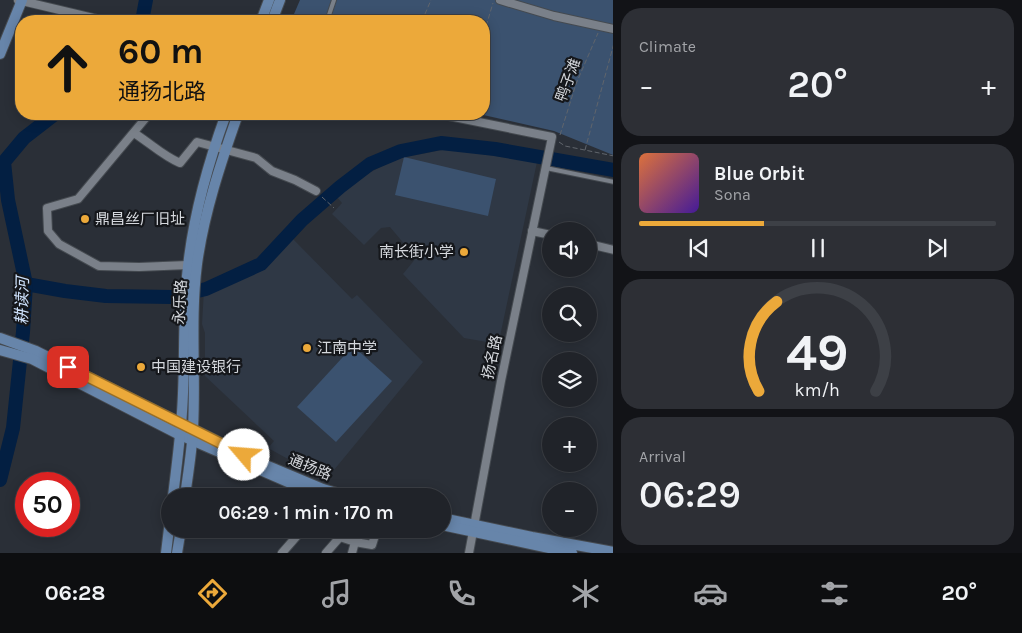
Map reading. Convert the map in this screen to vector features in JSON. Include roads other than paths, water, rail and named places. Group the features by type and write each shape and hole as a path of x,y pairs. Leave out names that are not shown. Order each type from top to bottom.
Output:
{"main road":[{"path":"15,15 21,0"},
{"path":"263,15 269,0"},
{"path":"274,15 280,0"},
{"path":"0,54 15,15"},
{"name":"永乐路","path":"186,488 193,429 190,272 195,218 214,146 224,120"},
{"name":"永乐路","path":"190,272 225,149 236,120"},
{"name":"永乐路","path":"174,488 181,424 190,298"},
{"path":"4,340 34,355"},
{"path":"2,351 34,355"},
{"name":"通扬路","path":"34,355 261,463 321,488"},
{"name":"通扬路","path":"34,355 180,435 302,488"},
{"path":"451,521 572,553"},
{"path":"451,527 474,528 613,552"},
{"path":"166,553 168,538"},
{"path":"177,553 179,538"}],"street":[{"path":"21,0 82,15"},
{"path":"500,0 554,16 613,28"},
{"path":"145,120 78,199 47,208 48,231 59,244 99,266 139,267 190,272"},
{"name":"扬名路","path":"467,120 552,138 501,381 469,553"},
{"path":"134,133 151,143 166,157 180,164 197,142 256,158 272,171 316,191"},
{"path":"532,230 542,233"},
{"path":"597,246 613,250"},
{"path":"282,553 296,538"},
{"path":"326,553 339,538"},
{"path":"343,538 372,545 374,538"},
{"path":"352,553 355,542"}],"lane":[{"path":"329,15 334,0"},
{"path":"546,168 613,182"}],"waterway":[{"path":"143,15 146,0"},
{"name":"耕读河","path":"0,480 13,428 26,284 8,200 4,162 24,138 47,120"},
{"path":"26,284 106,296 172,297 206,289 261,264 302,220 370,164 401,151 441,143 495,149 613,170"}],"place":[{"name":"鼎昌丝厂旧址","path":"85,219"},
{"name":"南长街小学","path":"464,252"},
{"name":"江南中学","path":"307,348"},
{"name":"中国建设银行","path":"141,367"}]}
